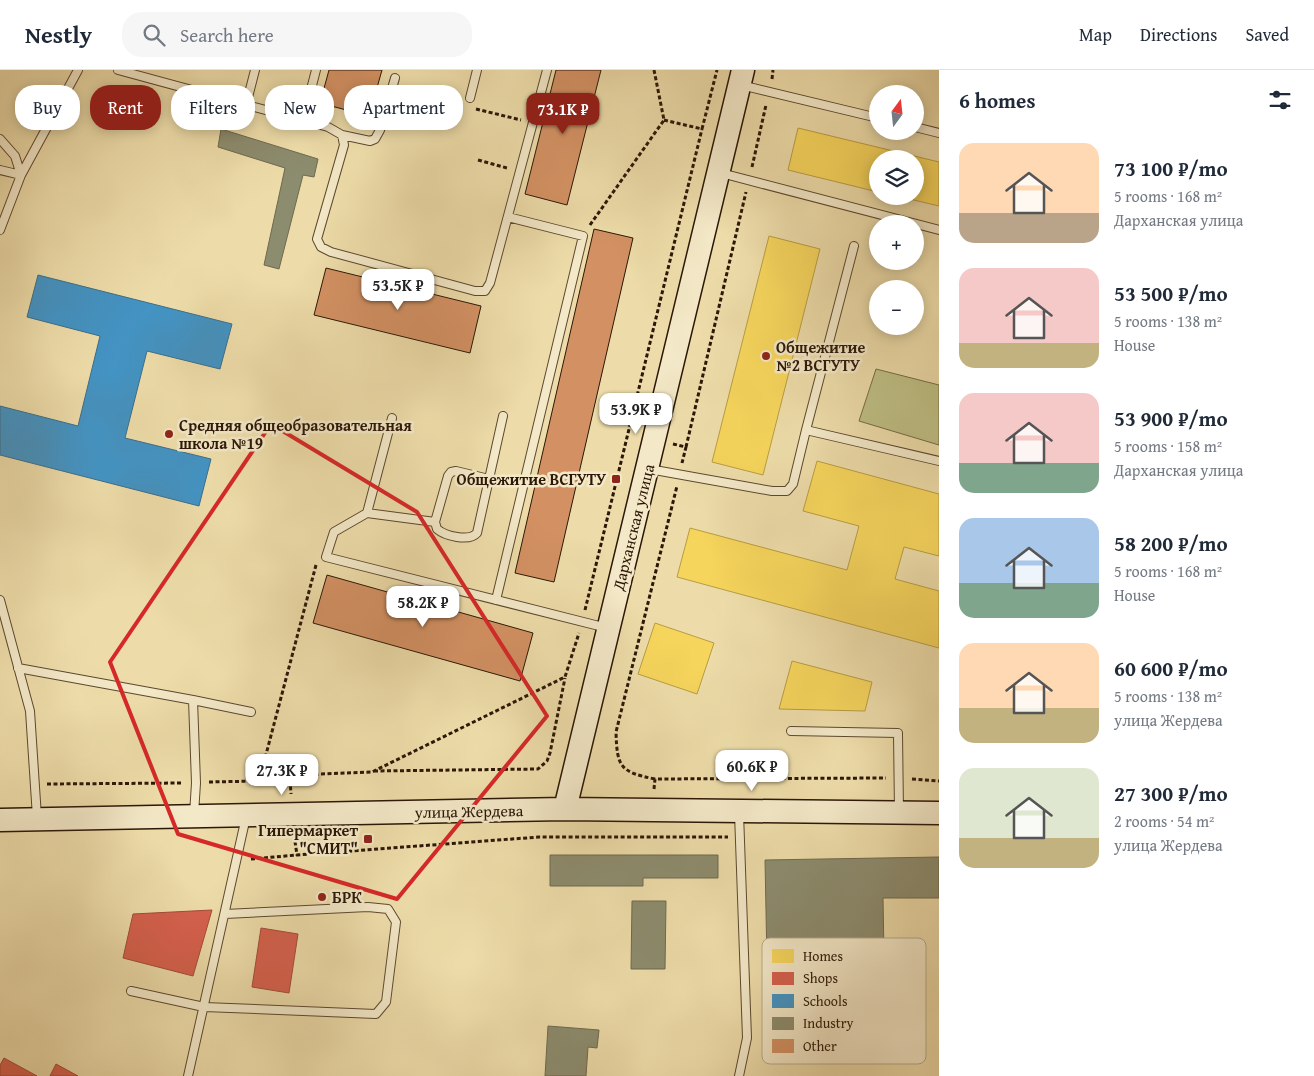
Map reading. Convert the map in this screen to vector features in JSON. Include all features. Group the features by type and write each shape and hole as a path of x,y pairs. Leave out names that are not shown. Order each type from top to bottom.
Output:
{"main road":[{"name":"Дарханская улица","path":"565,809 741,77"},
{"name":"улица Жердева","path":"0,820 565,809 939,813"}],"lane":[{"path":"0,230 22,175 78,70"},
{"path":"118,70 173,85"},
{"path":"251,85 255,70"},
{"path":"312,85 316,70"},
{"path":"470,98 476,70"},
{"path":"342,135 344,145 317,239 321,248 330,252 485,291 490,283 547,70"},
{"path":"741,77 769,92 869,116"},
{"path":"393,85 395,78"},
{"path":"924,129 939,133"},
{"path":"333,130 342,135 370,141 375,139 380,130"},
{"path":"0,139 15,156 22,175"},
{"path":"0,170 22,175"},
{"path":"718,172 939,230"},
{"path":"496,600 583,236 508,217"},
{"path":"647,468 772,491 787,491 793,484 854,246"},
{"path":"489,479 456,471 451,472 448,476 435,522 437,529 441,532 464,538 473,537 477,533 504,416"},
{"path":"367,513 392,418"},
{"path":"806,430 939,461"},
{"path":"435,522 367,513 334,532 326,557 608,628"},
{"path":"0,600 30,711 38,819"},
{"path":"18,668 251,712"},
{"path":"193,700 196,783 194,816"},
{"path":"790,731 898,733 900,812"},
{"path":"738,1076 747,1038 739,811"},
{"path":"188,1076 247,815"},
{"path":"131,991 204,1007 376,1014 386,1002 396,922 388,909 368,907 224,914"}],"path":[{"path":"583,236 664,120 654,70"},
{"path":"35,784 196,783 290,780 321,774 538,769 546,761 550,754 565,677 582,622 717,70"},
{"path":"774,70 686,448 616,732 617,755 624,768 638,775 655,779 899,778 939,781"},
{"path":"463,107 533,123"},
{"path":"664,120 702,129"},
{"path":"478,160 520,172"},
{"path":"628,433 686,448"},
{"path":"259,781 316,564 326,557"},
{"path":"372,772 565,677"},
{"path":"654,837 655,779"},
{"path":"290,780 291,814 298,855"},
{"path":"237,860 525,837 740,837"}],"highlighted area":[{"path":"271,424 417,512 547,716 397,899 178,834 110,662"}],"green space":[{"path":"876,369 939,385 939,445 859,421"}],"building: Homes":[{"path":"798,128 889,150 869,150 869,190 788,170"},
{"path":"924,158 939,162 939,206 924,202"},
{"name":"Общежитие №2 ВСГУТУ","path":"769,236 820,249 763,475 712,462"},
{"path":"817,461 939,494 939,556 904,547 895,579 939,591 939,648 677,577 690,528 847,570 859,526 803,511"},
{"path":"655,623 714,643 697,694 638,674"},
{"path":"792,661 872,682 865,711 779,709"}],"building: Shops":[{"path":"212,910 193,976 123,958 133,914"},
{"path":"261,928 298,934 289,993 252,987"},
{"path":"4,1058 37,1076 0,1076 0,1065"},
{"path":"56,1064 78,1076 50,1076"}],"building: Schools":[{"path":"38,275 232,324 220,369 147,351 125,438 211,459 199,506 0,455 0,406 78,426 100,336 27,317"}],"building: Industry":[{"path":"221,130 224,130 318,159 314,177 303,175 279,269 264,265 285,168 218,147"},
{"path":"550,855 718,855 718,878 643,878 643,886 550,886"},
{"path":"939,857 939,898 883,898 884,938 767,938 765,860"},
{"path":"632,901 666,901 665,969 631,969"},
{"path":"548,1026 599,1030 597,1048 588,1047 586,1076 545,1076"}],"building: Other":[{"path":"329,70 382,70 378,85 344,85 344,109 334,107 334,85 325,85"},
{"path":"556,70 601,70 567,205 525,194"},
{"path":"594,229 633,238 554,582 515,573"},
{"path":"326,268 481,306 470,353 314,315"},
{"path":"327,575 533,633 520,681 313,623"}],"place":[{"name":"Общежитие №2 ВСГУТУ","path":"766,356"},
{"name":"Средняя общеобразовательная школа №19","path":"169,434"},
{"name":"Общежитие ВСГУТУ","path":"616,479"},
{"name":"Гипермаркет \"СМИТ\"","path":"368,839"},
{"name":"БРК","path":"322,897"}]}
